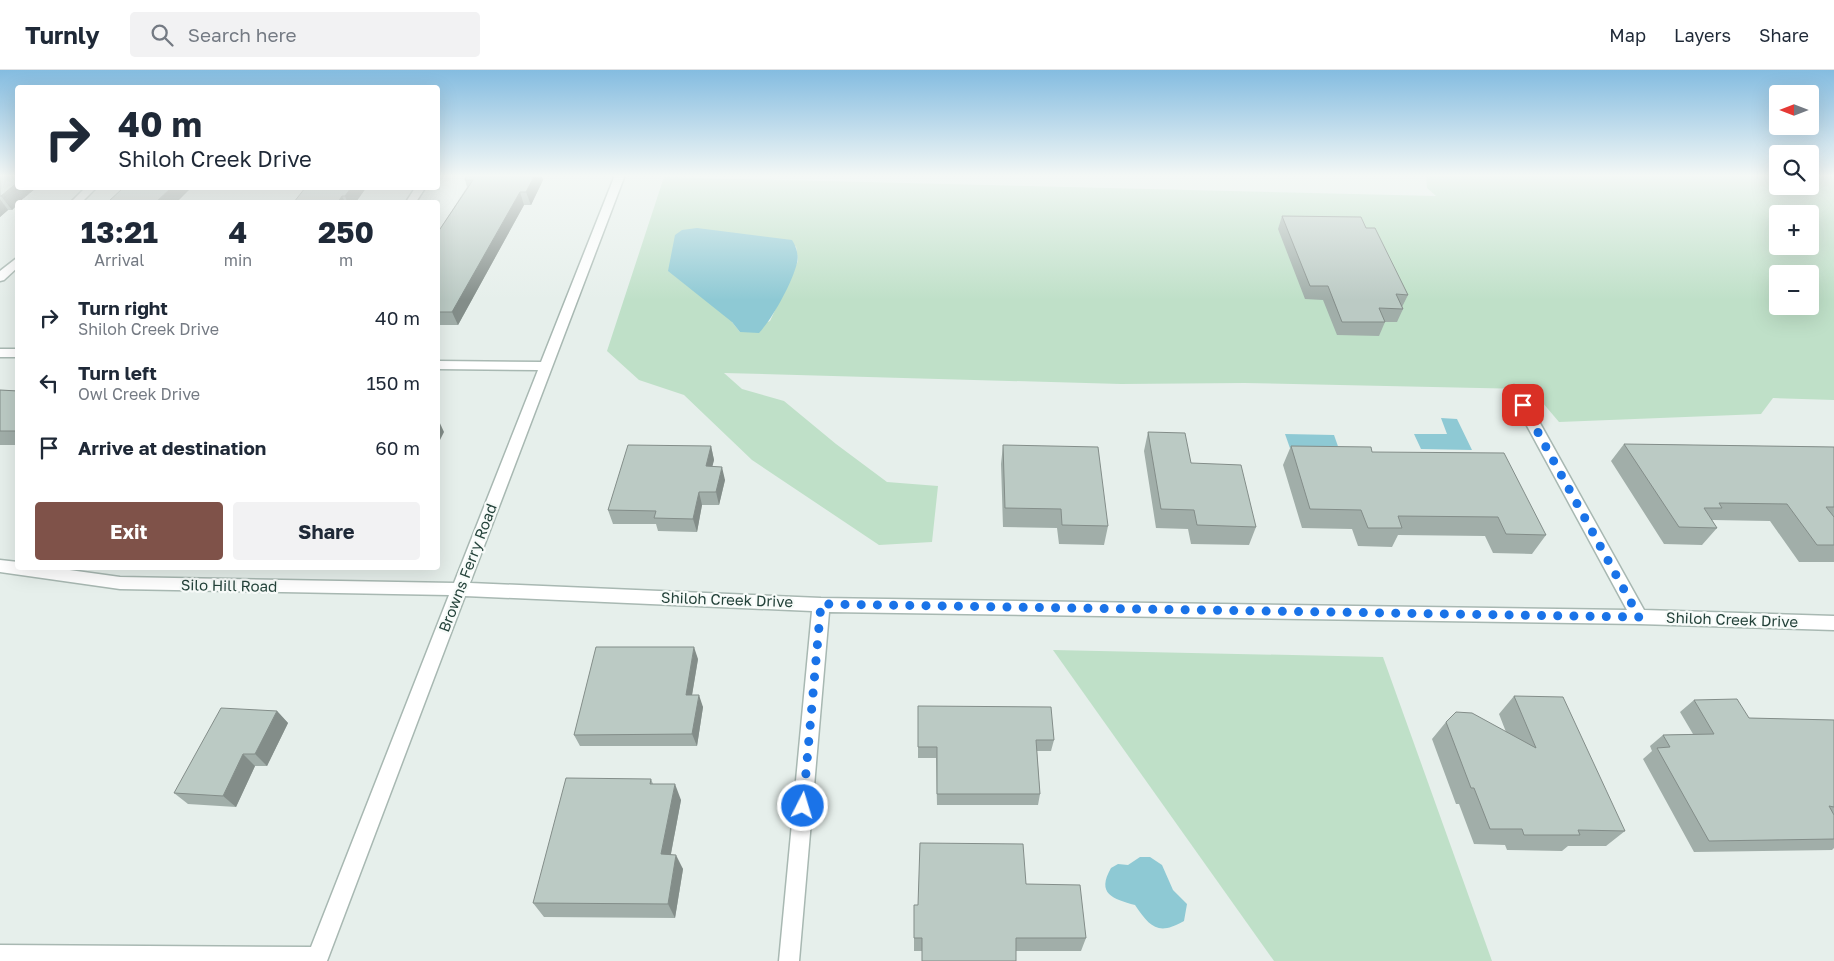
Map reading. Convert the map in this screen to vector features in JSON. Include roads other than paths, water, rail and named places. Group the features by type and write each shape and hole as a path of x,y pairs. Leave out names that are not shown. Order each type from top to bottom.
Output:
{"street":[{"name":"Browns Ferry Road","path":"317,959 604,217"},
{"path":"0,277 15,263"},
{"path":"0,353 15,353"},
{"path":"440,365 546,366"},
{"path":"1514,389 1639,617"},
{"name":"Silo Hill Road","path":"0,566 15,568"},
{"name":"Silo Hill Road","path":"28,570 120,583 252,587 460,589"},
{"name":"Shiloh Creek Drive","path":"460,589 821,604 1639,617 1834,624"},
{"path":"789,961 821,604"},
{"path":"0,955 317,959"}],"water":[{"path":"697,228 792,240 798,257 795,271 776,310 759,333 740,332 732,322 668,271 675,235 682,230"},
{"path":"1441,418 1457,419 1472,450 1421,449 1414,434 1447,434"},
{"path":"1285,434 1334,435 1340,452 1291,451"},
{"path":"1140,857 1150,857 1162,865 1173,890 1187,904 1184,921 1167,928 1155,927 1145,919 1135,905 1114,898 1106,890 1105,884 1111,868 1118,864 1128,865"}]}
